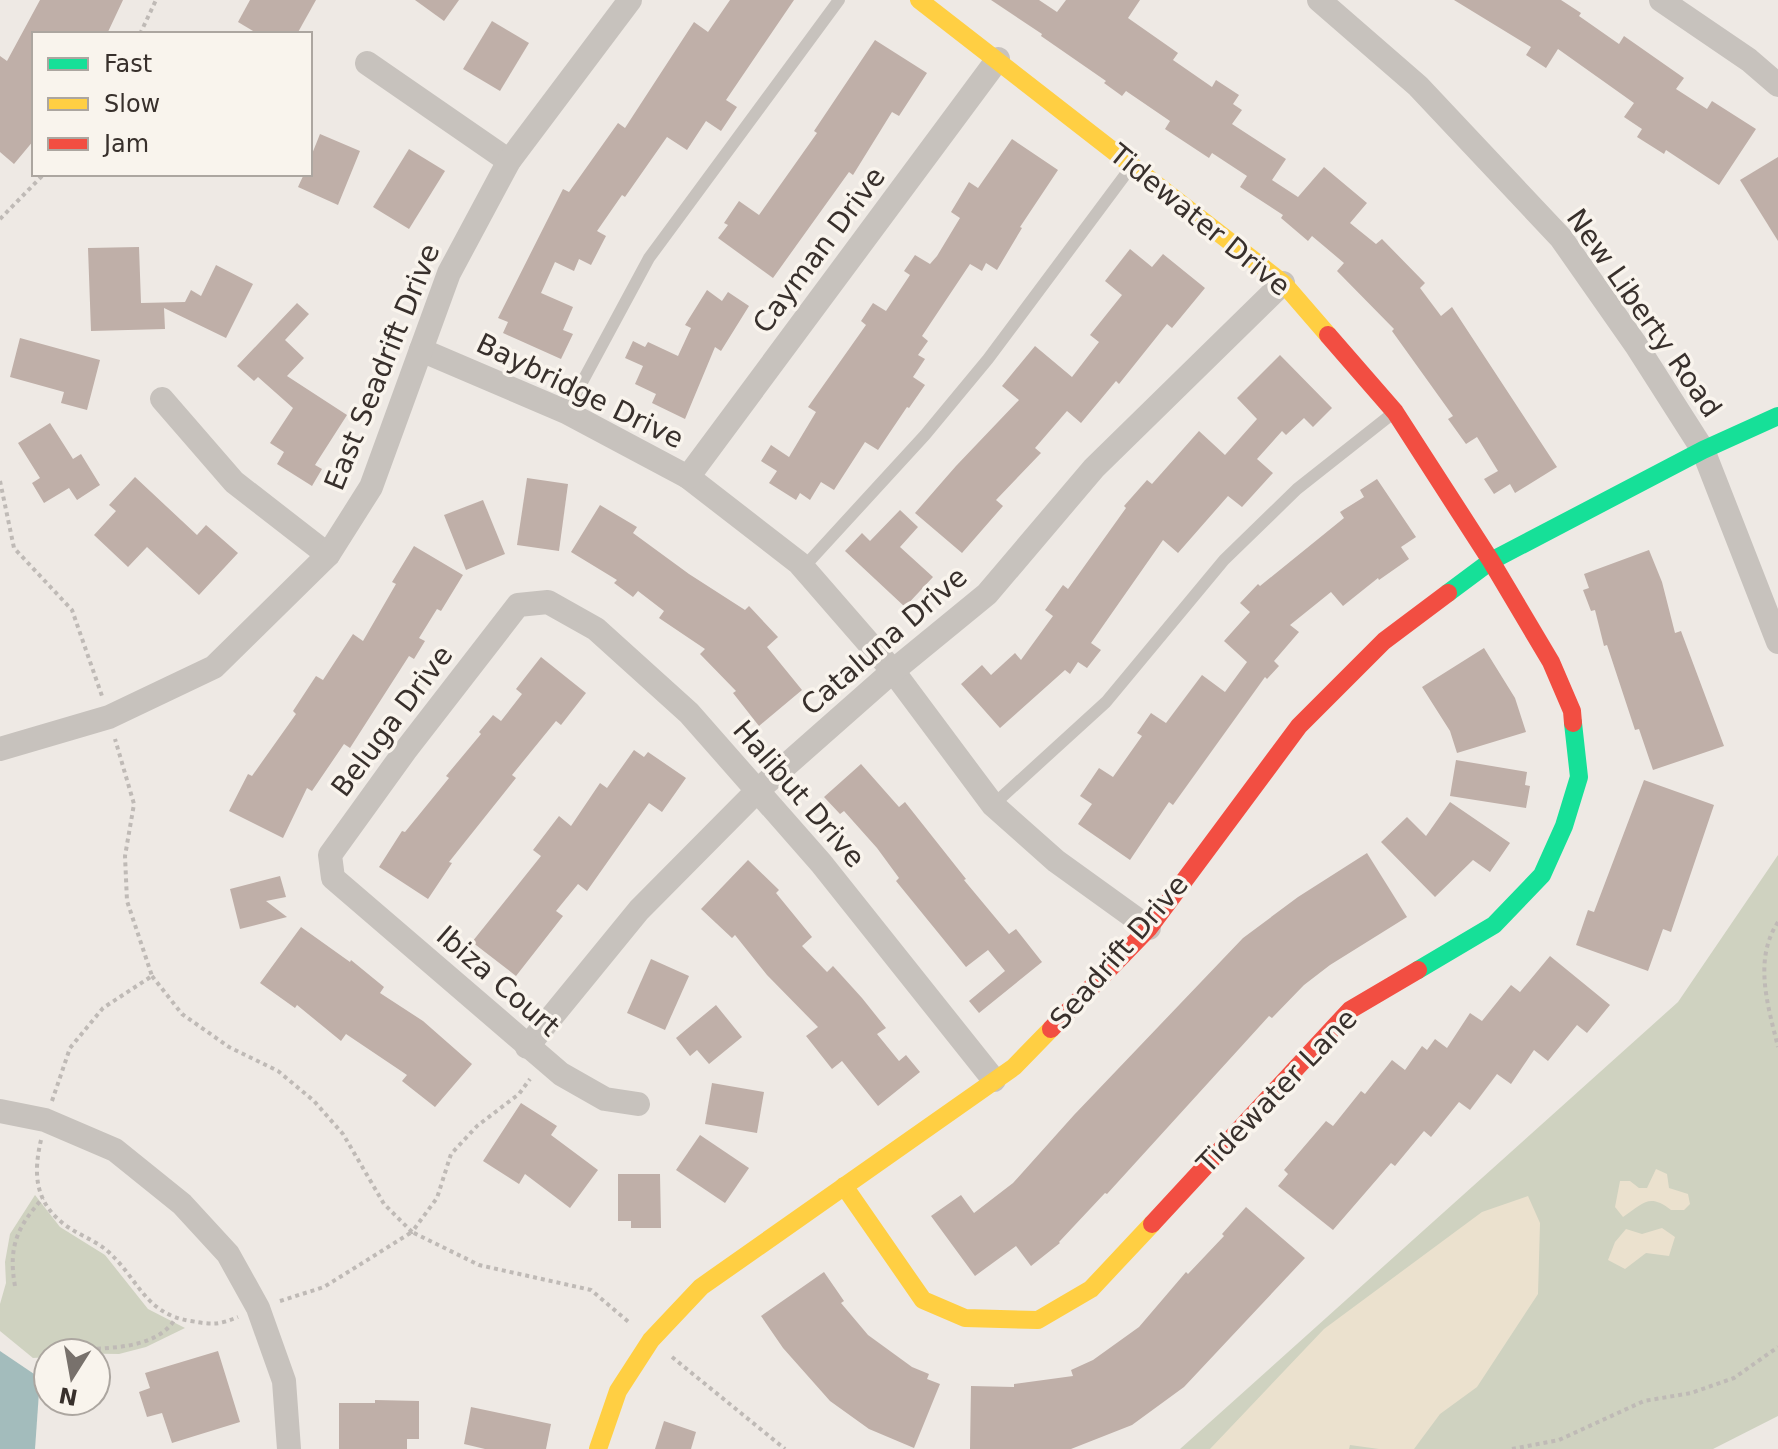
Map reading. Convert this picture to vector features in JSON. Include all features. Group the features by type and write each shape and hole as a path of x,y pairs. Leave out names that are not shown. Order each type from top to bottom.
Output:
{"street":[{"name":"East Seadrift Drive","path":"0,749 109,717 214,667 328,555 371,487 449,273 509,161 630,0"},
{"name":"Tidewater Drive","path":"919,0 1283,283 1395,412 1491,561"},
{"name":"New Liberty Road","path":"1319,0 1418,86 1561,238 1636,345 1703,450 1778,642"},
{"path":"1661,0 1749,60 1778,85"},
{"name":"Cayman Drive","path":"688,477 998,59"},
{"path":"367,63 509,161"},
{"name":"Cataluna Drive","path":"536,1054 639,910 757,791 893,671 987,594 1094,468 1283,283"},
{"name":"Baybridge Drive","path":"421,350 566,412 688,477 803,568 893,671 993,805 1056,861 1149,928"},
{"path":"162,399 234,482 328,555"},
{"name":"Seadrift Drive","path":"598,1449 618,1391 651,1340 701,1287 1014,1067 1149,928 1299,726 1384,641 1491,561 1703,450 1778,416"},
{"name":"Tidewater Lane","path":"844,1186 923,1300 965,1318 1038,1320 1091,1289 1350,1010 1494,925 1542,875 1564,826 1579,777 1572,711 1551,662 1491,561"},
{"name":"Halibut Drive","path":"518,605 548,602 596,629 689,713 821,863 994,1080"},
{"name":"Beluga Drive","path":"333,878 330,855 405,751 518,605"},
{"name":"Ibiza Court","path":"333,878 561,1074 605,1099 638,1104"},
{"path":"0,1111 45,1120 115,1150 182,1204 228,1254 258,1308 284,1381 289,1449"}],"lane":[{"path":"566,412 649,258 839,0"},
{"path":"803,568 925,435 970,381 1133,165"},
{"path":"993,805 1106,702 1224,560 1297,489 1395,412"}],"path":[{"path":"141,32 156,0"},
{"path":"0,219 42,176"},
{"path":"0,481 14,548 72,610 109,717 134,804 125,856 127,901 152,976 182,1014 229,1047 278,1071 314,1101 343,1134 384,1204 412,1232 479,1265 591,1290 785,1449"},
{"path":"1778,922 1769,936 1764,968 1766,1000 1778,1047"},
{"path":"152,976 103,1008 70,1048 45,1120 34,1168 43,1198 58,1219 106,1250 150,1303 175,1319 217,1326 258,1308 324,1287 412,1232 437,1198 451,1154 477,1126 519,1094 536,1054"},
{"path":"15,1286 11,1263 15,1242 24,1220 43,1198"},
{"path":"112,1348 144,1341 162,1333 175,1319"},
{"path":"1512,1449 1559,1440 1644,1401 1691,1393 1734,1378 1778,1347"}],"green space":[{"path":"1778,855 1778,1416 1713,1449 1180,1449 1678,1002"},
{"path":"35,1195 60,1227 105,1255 148,1309 185,1328 146,1347 119,1354 112,1354 112,1337 32,1337 32,1357 0,1331 0,1304 6,1283 5,1262 10,1234"}],"sand":[{"path":"1656,1169 1667,1174 1669,1188 1688,1194 1690,1204 1684,1210 1671,1210 1652,1201 1623,1217 1615,1207 1620,1181 1630,1181 1639,1188 1647,1188"},
{"path":"1528,1196 1540,1223 1538,1294 1477,1387 1440,1414 1414,1449 1350,1445 1349,1449 1210,1449 1324,1329 1482,1212"},
{"path":"1662,1228 1675,1237 1669,1256 1646,1253 1625,1269 1608,1260 1615,1242 1626,1229 1642,1234"}],"water":[{"path":"0,1351 32,1373 32,1417 37,1417 35,1449 0,1449"}],"building":[{"path":"40,0 123,0 108,32 32,32 32,142 14,164 0,152 0,56 7,61"},
{"path":"250,0 316,0 298,32 255,32 238,22"},
{"path":"415,0 459,0 444,21"},
{"path":"730,0 794,0 726,100 737,107 721,131 706,121 687,150 667,137 597,231 606,236 591,265 579,259 574,271 555,262 541,293 573,307 563,330 573,334 561,359 503,333 508,322 498,318 563,189 569,192 618,123 625,128 694,22 708,32"},
{"path":"991,0 1039,0 1057,12 1066,0 1140,0 1128,18 1178,53 1173,60 1212,87 1216,80 1239,95 1233,104 1242,110 1232,124 1286,159 1272,180 1298,197 1324,167 1367,203 1350,223 1376,244 1382,239 1425,283 1420,288 1441,316 1452,307 1557,467 1515,493 1510,484 1494,494 1484,479 1498,471 1477,437 1466,444 1448,419 1453,416 1392,331 1394,329 1337,271 1344,263 1312,236 1308,241 1281,218 1283,215 1240,187 1247,176 1212,153 1209,158 1165,129 1170,121 1126,91 1122,96 1042,34"},
{"path":"1454,0 1561,0 1619,44 1624,36 1684,78 1676,89 1707,109 1712,101 1756,129 1719,185 1666,150 1664,154 1637,137 1642,129 1624,117 1634,103 1558,49 1546,68 1526,55 1531,47"},
{"path":"492,21 529,43 500,91 463,69"},
{"path":"875,40 927,73 899,116 892,112 853,175 849,172 773,278 718,238 728,225 724,223 739,201 759,215 817,133 814,131"},
{"path":"320,134 360,151 338,205 298,187 303,176 312,176 312,154"},
{"path":"1012,139 1058,170 1020,227 997,270 986,263 982,271 970,264 922,336 928,341 918,355 925,359 913,377 925,385 909,408 878,450 865,442 834,490 821,482 810,500 800,493 796,500 769,483 777,471 761,461 771,445 789,457 816,412 808,407 866,325 861,321 873,303 886,311 910,275 904,271 915,255 930,264 937,256 960,218 951,212 969,182 978,188"},
{"path":"409,149 445,171 409,229 373,207"},
{"path":"1778,157 1778,241 1740,180"},
{"path":"139,247 141,303 185,302 191,290 201,296 216,265 253,284 226,338 164,308 165,329 91,331 88,248"},
{"path":"1130,249 1152,267 1163,254 1205,288 1172,328 1167,324 1119,384 1116,381 1081,423 1067,411 1035,448 1041,453 996,500 1003,506 962,553 915,513 1019,400 1002,386 1035,346 1072,377 1099,342 1090,335 1122,295 1105,281"},
{"path":"707,290 722,301 728,292 749,306 721,351 715,347 685,419 652,403 656,394 635,384 643,366 625,358 633,341 645,347 648,342 678,356 691,328 685,325"},
{"path":"297,303 309,314 285,340 304,358 287,376 347,415 315,465 322,469 312,486 277,464 284,452 270,443 293,408 258,377 254,381 237,366"},
{"path":"20,338 100,360 87,410 61,403 64,392 10,377"},
{"path":"1280,355 1332,408 1313,427 1304,418 1286,435 1282,431 1257,459 1273,473 1242,507 1228,496 1178,553 1163,540 1091,643 1101,650 1087,668 1078,662 1070,674 1065,670 1000,728 961,684 982,665 991,675 1015,653 1021,660 1053,616 1045,610 1063,585 1068,589 1126,508 1124,506 1147,480 1152,484 1199,431 1225,455 1257,419 1237,398"},
{"path":"50,423 73,459 81,454 100,485 77,500 69,488 44,503 32,483 40,478 18,443"},
{"path":"135,477 197,535 206,525 238,553 199,595 147,547 128,567 94,535 116,511 109,505"},
{"path":"527,478 568,484 559,551 517,545"},
{"path":"1377,479 1416,537 1401,547 1409,559 1378,578 1343,606 1331,592 1290,625 1299,632 1274,661 1279,666 1267,679 1265,677 1173,805 1169,802 1130,860 1078,824 1092,804 1080,796 1099,768 1113,777 1142,736 1137,733 1151,713 1166,723 1202,675 1225,692 1247,662 1224,641 1250,612 1240,603 1258,584 1260,586 1344,518 1340,512 1364,497 1360,490"},
{"path":"483,500 505,554 466,570 444,515"},
{"path":"600,505 637,527 633,533 689,574 745,610 749,606 778,637 767,647 802,690 759,726 733,693 736,691 700,654 705,649 659,618 664,611 638,591 633,597 614,583 617,580 571,552"},
{"path":"900,510 918,527 900,547 933,577 905,607 845,551 862,533 870,541"},
{"path":"414,546 463,575 441,611 437,609 419,638 425,641 414,659 409,656 350,748 344,744 312,791 307,788 283,838 229,811 248,774 252,776 296,714 293,711 316,676 323,680 353,634 363,641"},
{"path":"1649,550 1662,582 1675,633 1681,631 1724,746 1653,770 1639,729 1635,730 1607,645 1604,646 1595,610 1591,611 1583,590 1589,588 1584,574"},
{"path":"1484,648 1515,698 1526,732 1457,753 1450,731 1422,687"},
{"path":"541,657 586,693 561,725 556,721 512,775 516,778 449,862 452,863 428,899 379,867 402,831 405,832 449,778 446,776 493,715 501,721 522,694 516,689"},
{"path":"634,750 644,757 648,752 686,778 662,812 649,803 587,891 578,884 556,911 563,916 516,976 472,942 541,856 533,850 559,816 571,826 600,783 607,788"},
{"path":"1456,760 1527,772 1525,785 1530,786 1526,808 1450,796"},
{"path":"861,764 899,807 905,802 1009,934 1016,929 1042,962 979,1013 969,1001 1005,971 988,950 966,967 896,881 899,878 877,848 844,811 840,814 824,797"},
{"path":"1644,780 1714,805 1671,932 1663,929 1648,971 1576,945 1588,910 1594,912"},
{"path":"1450,802 1510,843 1490,872 1473,860 1435,897 1381,842 1407,817 1426,836"},
{"path":"1367,853 1407,917 1330,965 1304,985 1272,1018 1269,1016 1060,1243 1031,1266 1016,1246 975,1276 931,1216 961,1195 974,1213 1013,1183 1243,938 1298,897"},
{"path":"748,860 779,890 776,893 812,937 802,946 827,972 833,966 886,1028 877,1034 899,1061 906,1055 920,1072 878,1106 842,1061 832,1069 806,1036 818,1027 767,975 735,935 732,938 701,909"},
{"path":"280,876 286,897 266,901 287,917 240,929 230,889"},
{"path":"301,927 351,960 384,987 380,993 423,1021 472,1064 435,1107 402,1081 407,1075 346,1034 341,1041 297,1005 295,1008 260,983"},
{"path":"1550,956 1610,1005 1587,1033 1577,1025 1548,1061 1534,1050 1511,1084 1497,1074 1470,1110 1459,1102 1431,1137 1424,1131 1395,1166 1391,1163 1333,1230 1278,1186 1288,1174 1284,1170 1326,1121 1333,1126 1361,1091 1365,1094 1392,1060 1405,1070 1422,1046 1427,1050 1435,1039 1447,1048 1470,1013 1482,1021 1511,985 1520,992"},
{"path":"651,959 689,976 665,1030 627,1013"},
{"path":"716,1005 742,1037 709,1064 697,1050 690,1056 676,1038"},
{"path":"712,1083 764,1092 757,1133 705,1124"},
{"path":"521,1103 557,1126 551,1135 598,1170 570,1208 525,1174 519,1184 483,1161"},
{"path":"700,1135 749,1168 725,1203 676,1170"},
{"path":"618,1174 660,1174 661,1228 631,1228 631,1221 618,1221"},
{"path":"1246,1207 1305,1258 1184,1387 1132,1425 1071,1449 970,1449 971,1386 1014,1387 1014,1384 1073,1376 1071,1370 1093,1360 1139,1327 1186,1272 1188,1274 1224,1236 1222,1234"},
{"path":"824,1272 844,1301 841,1303 868,1335 912,1367 929,1374 927,1379 940,1384 914,1448 869,1429 830,1401 783,1348 761,1316"},
{"path":"218,1351 240,1422 172,1443 162,1413 147,1417 139,1392 150,1388 145,1373"},
{"path":"375,1400 419,1401 419,1439 407,1439 407,1449 339,1449 339,1403 375,1403"},
{"path":"471,1407 551,1424 546,1449 485,1449 464,1444"},
{"path":"664,1421 696,1432 691,1449 655,1449"}],"traffic: fast":[{"path":"1448,593 1491,561 1703,450 1778,416"},
{"path":"1418,970 1494,925 1542,875 1564,826 1579,777 1573,723"}],"traffic: slow":[{"path":"919,0 1283,283 1328,335"},
{"path":"598,1449 618,1391 651,1340 701,1287 1014,1067 1051,1029"},
{"path":"844,1186 923,1300 965,1318 1038,1320 1091,1289 1152,1224"}],"traffic: jam":[{"path":"1328,335 1395,412 1491,561 1551,662 1572,711 1573,723"},
{"path":"1051,1029 1149,928 1299,726 1384,641 1448,593"},
{"path":"1152,1224 1350,1010 1418,970"}]}
